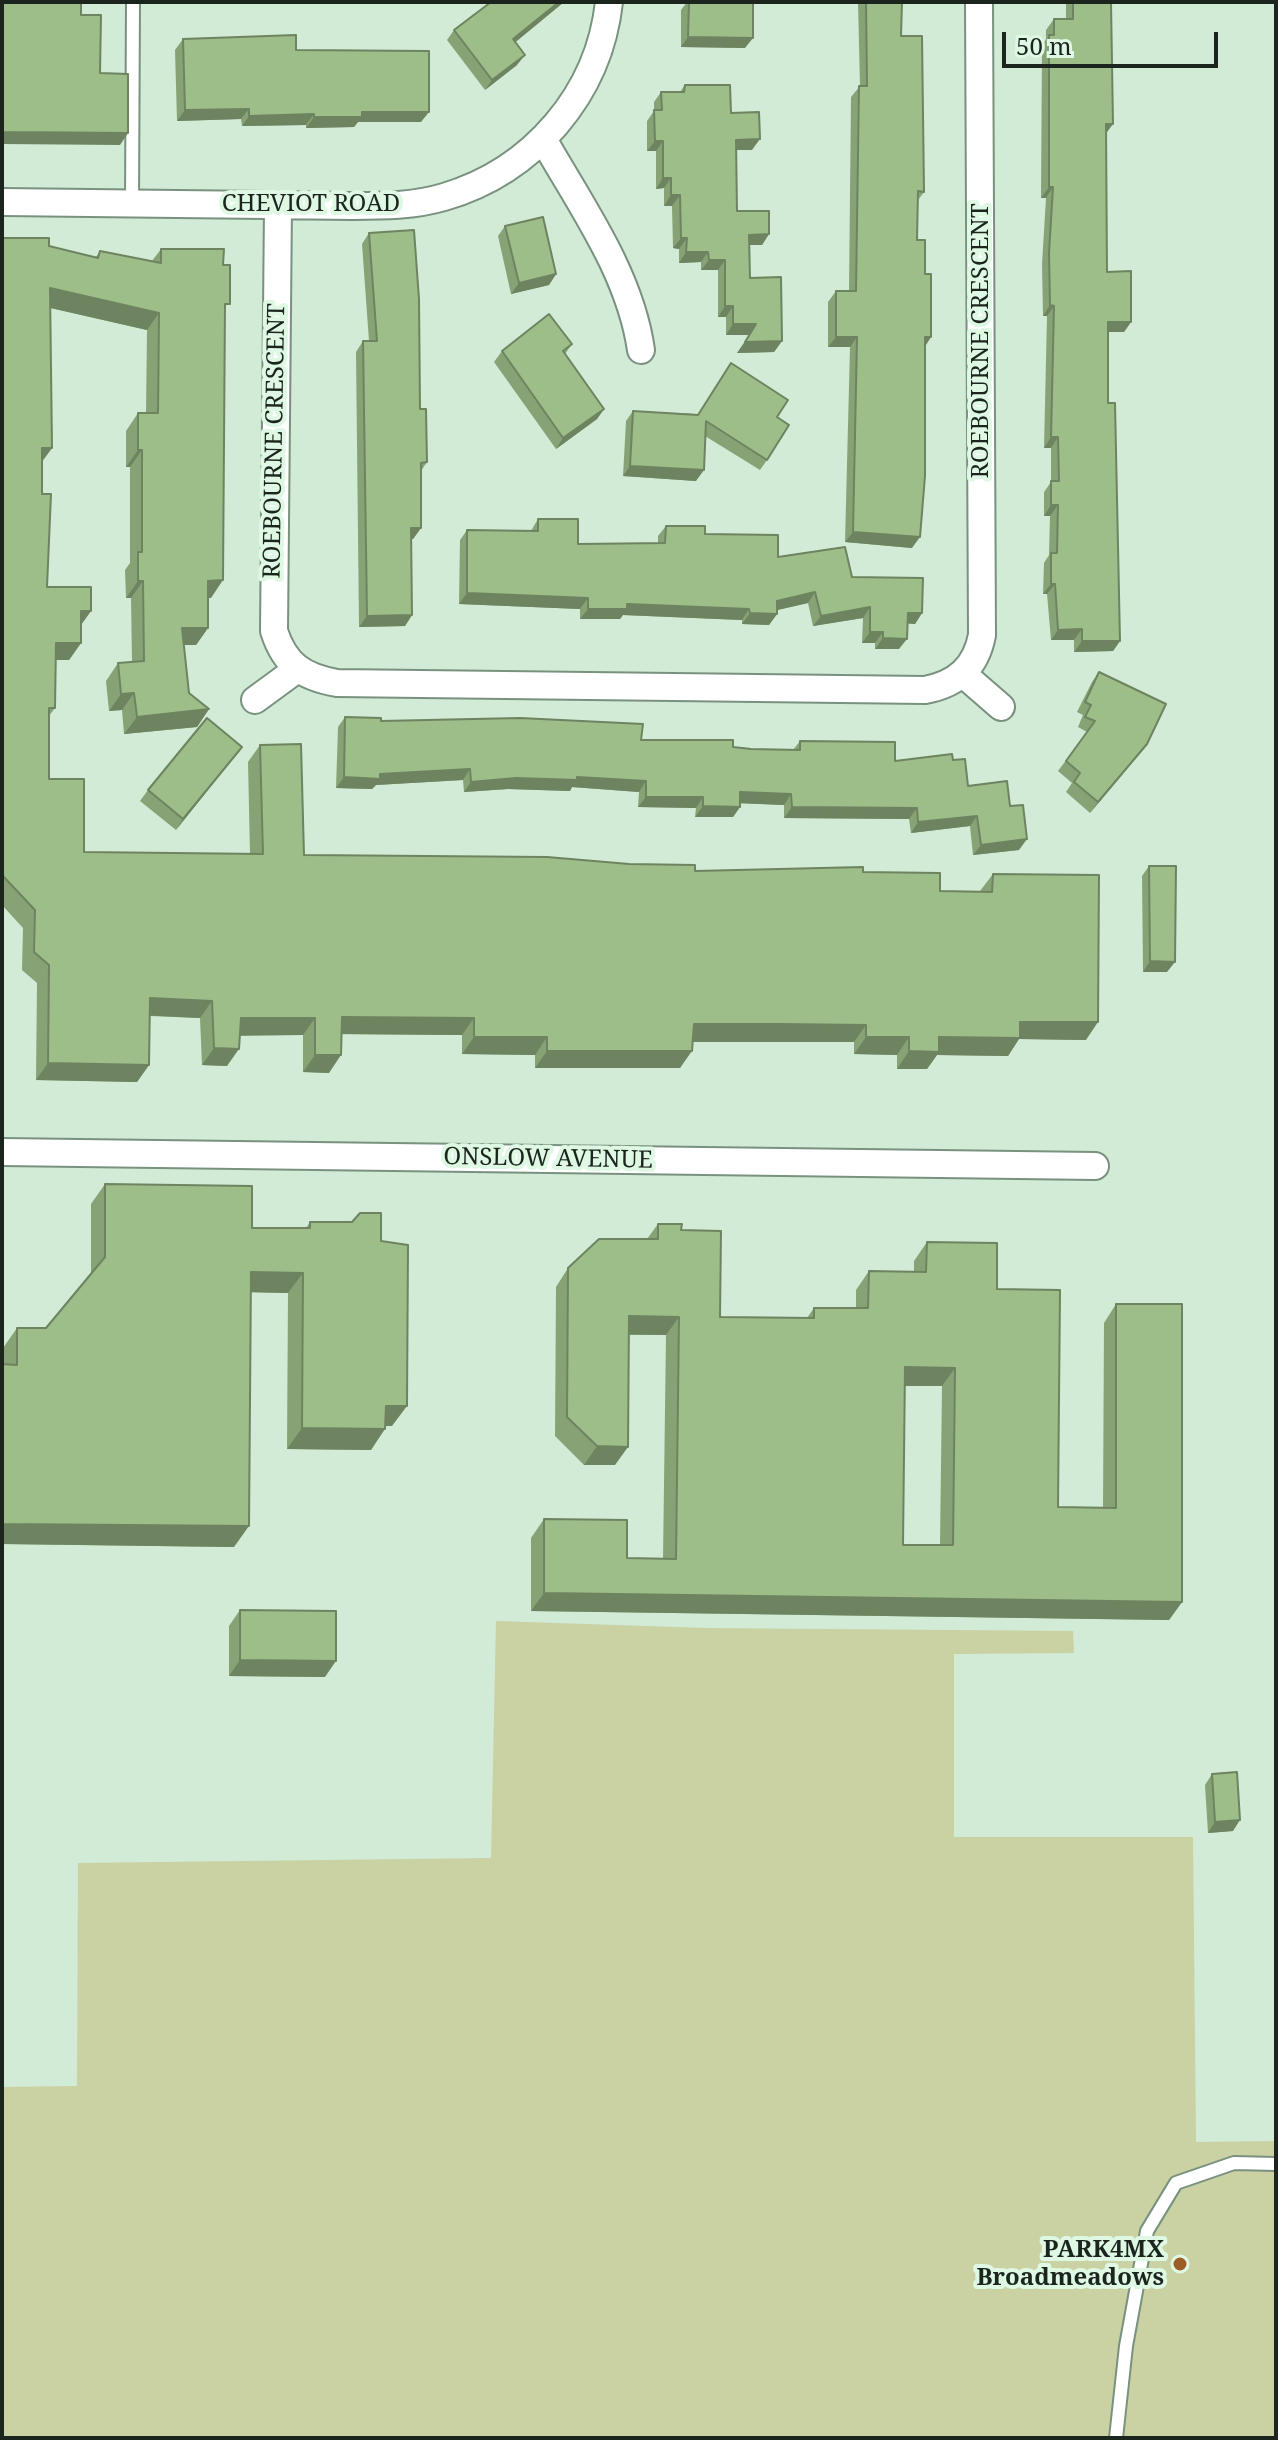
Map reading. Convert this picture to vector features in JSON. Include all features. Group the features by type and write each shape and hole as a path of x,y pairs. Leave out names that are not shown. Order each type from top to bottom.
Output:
{"street":[{"name":"CHEVIOT ROAD","path":"2,202 394,206 442,198 488,181 543,139 562,118 593,67 609,2"},
{"name":"ROEBOURNE CRESCENT","path":"963,674 979,649 982,635 979,2"},
{"path":"543,139 622,281 637,322 641,350"},
{"name":"ROEBOURNE CRESCENT","path":"278,205 274,631 279,647 296,670"},
{"path":"255,700 296,670 337,683 925,690 940,687 963,674 1001,707"},
{"name":"ONSLOW AVENUE","path":"2,1152 1095,1166"}],"lane":[{"path":"132,203 133,2"},
{"path":"1116,2438 1126,2346 1147,2231 1176,2183 1234,2163 1276,2164"}],"green space":[{"path":"496,1621 706,1628 1073,1631 1074,1653 954,1654 954,1837 1193,1837 1196,2142 1276,2141 1276,2438 2,2438 2,2087 77,2086 78,1863 491,1858"}],"building":[{"path":"2,2 81,2 81,15 101,15 100,73 128,74 128,133 2,132"},
{"path":"491,2 559,2 513,39 525,55 492,80 454,30"},
{"path":"689,2 753,2 753,38 688,37"},
{"path":"866,2 902,2 901,36 922,36 924,192 918,191 917,240 925,240 925,274 931,274 931,337 925,337 925,476 920,537 853,532 857,337 836,337 836,291 856,291 859,86 867,86"},
{"path":"1073,2 1111,2 1113,124 1106,124 1107,272 1131,271 1131,322 1108,322 1108,403 1115,403 1120,641 1082,641 1082,629 1058,630 1055,584 1051,584 1051,553 1057,553 1058,505 1051,505 1051,481 1059,481 1058,437 1051,437 1054,306 1050,305 1049,253 1053,187 1049,187 1049,35 1054,35 1054,19 1073,19"},
{"path":"296,35 296,50 429,51 429,112 362,112 362,117 314,117 314,114 249,116 249,109 185,110 183,39"},
{"path":"685,85 730,85 731,113 759,112 760,139 736,140 737,211 769,211 769,234 749,235 750,278 781,277 782,341 745,342 756,324 733,324 733,306 725,306 725,260 709,260 708,252 686,252 687,238 681,238 680,195 671,195 671,178 663,178 663,141 655,141 654,110 662,110 661,92 684,92"},
{"path":"543,217 556,274 519,283 505,226"},
{"path":"414,230 419,299 420,409 426,409 427,462 421,463 421,528 411,528 412,615 367,616 363,341 377,341 369,233"},
{"path":"2,238 49,238 49,246 98,258 100,251 161,263 161,249 224,249 223,265 230,265 230,304 225,304 223,580 208,581 208,628 182,628 189,693 209,709 137,717 134,693 121,694 118,663 144,661 143,581 138,581 138,552 142,552 142,450 138,450 138,413 158,413 159,313 50,288 52,448 42,448 42,494 51,494 47,587 91,587 91,611 81,611 81,643 56,643 55,708 49,708 49,779 84,779 84,852 263,854 260,745 301,744 304,855 547,857 629,864 695,865 695,871 863,867 863,872 940,873 940,891 992,892 993,874 1099,875 1098,1022 1020,1022 1020,1038 939,1037 939,1052 909,1051 909,1037 866,1037 866,1025 778,1024 694,1024 692,1051 547,1051 547,1037 474,1037 474,1018 342,1017 341,1055 315,1055 315,1018 241,1018 239,1049 214,1048 212,1001 150,998 149,1065 48,1063 49,965 34,952 35,910 2,875"},
{"path":"549,314 572,344 563,351 604,409 563,438 502,351"},
{"path":"731,363 788,400 777,417 789,425 767,460 706,421 704,470 630,466 633,411 698,415"},
{"path":"538,519 578,519 578,544 665,543 666,526 705,526 705,534 778,535 778,557 845,547 852,577 923,578 922,613 908,613 907,639 883,638 883,632 870,632 870,607 821,616 815,592 777,601 777,614 750,613 749,609 627,604 627,609 588,609 588,598 467,593 467,530 538,531"},
{"path":"1099,672 1166,704 1147,744 1098,802 1074,782 1080,773 1066,761 1095,721 1085,717 1091,705 1085,702"},
{"path":"345,717 381,718 381,721 520,718 643,724 641,740 733,740 733,747 751,749 800,750 800,741 895,742 895,761 952,754 953,760 965,759 968,786 1007,781 1010,806 1023,805 1027,839 981,845 977,816 918,822 917,808 792,807 791,794 740,792 740,807 703,806 703,797 646,797 646,781 577,777 577,780 516,778 471,782 470,769 380,774 380,779 344,777"},
{"path":"207,718 242,747 183,819 148,790"},
{"path":"1149,866 1176,866 1175,962 1150,961"},
{"path":"105,1184 252,1186 252,1228 310,1228 310,1222 352,1222 360,1213 381,1213 381,1241 408,1245 407,1406 386,1406 385,1429 302,1428 303,1273 251,1272 249,1526 2,1524 2,1364 17,1365 17,1328 46,1328 105,1257"},
{"path":"658,1224 682,1224 681,1230 721,1231 720,1317 814,1318 814,1308 868,1308 869,1271 926,1272 927,1242 997,1243 997,1289 1060,1290 1058,1507 1116,1508 1116,1304 1182,1304 1182,1602 544,1593 544,1519 627,1520 627,1558 676,1559 679,1317 629,1316 628,1447 597,1446 567,1417 568,1268 599,1239 658,1239","holes":["905,1367 955,1368 953,1545 903,1545"]},
{"path":"240,1610 336,1611 336,1661 240,1660"},
{"path":"1237,1772 1240,1820 1215,1822 1212,1774"}],"place":[{"name":"PARK4MX Broadmeadows","path":"1180,2264"}]}
